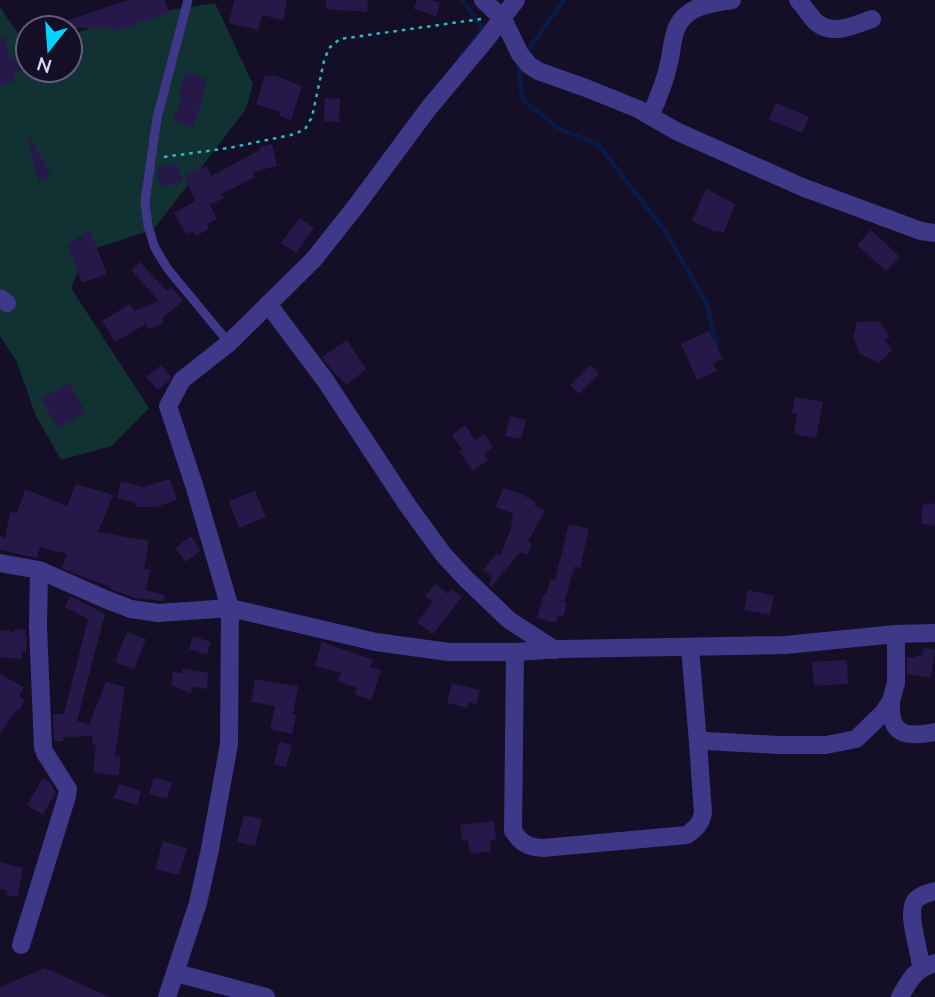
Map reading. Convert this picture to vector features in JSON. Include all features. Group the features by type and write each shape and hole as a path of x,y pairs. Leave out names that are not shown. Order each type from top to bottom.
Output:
{"street":[{"path":"483,0 500,18 520,54 538,71 638,109 676,131 802,187 922,231 935,233"},
{"path":"167,997 198,903 229,744 230,608 168,406 183,380 229,343 314,259 428,109 516,0"},
{"path":"650,116 665,79 678,26 686,14 715,2 732,0"},
{"path":"798,0 818,24 835,30 872,19"},
{"path":"268,304 325,380 443,554 509,620 555,649"},
{"path":"0,563 39,570 105,600 131,608 158,613 230,608 376,642 449,652 785,645 935,633"},
{"path":"21,945 68,789 43,747 38,627 39,570"},
{"path":"896,635 896,683 891,701 893,723 902,732 935,732"},
{"path":"515,652 513,831 521,842 531,848 687,835 701,822 704,813 690,648"},
{"path":"698,743 706,741 826,745 856,739 891,701"},
{"path":"900,997 908,982 928,965 912,911 916,900 935,891"},
{"path":"176,973 266,997"}],"lane":[{"path":"188,0 157,118 145,202 148,226 155,248 167,268 229,343"}],"path":[{"path":"151,159 229,148 295,134 305,129 312,117 329,48 340,39 500,18"}],"green space":[{"path":"215,3 253,84 246,109 154,229 87,251 71,288 149,408 112,446 61,460 35,414 17,362 0,336 0,7 14,28 14,84 84,84 84,30 119,18"}],"building":[{"path":"128,0 165,0 169,13 113,32 112,28 84,28 84,15"},
{"path":"234,0 287,0 283,20 262,15 258,30 229,23"},
{"path":"326,0 368,0 367,12 326,9"},
{"path":"417,0 440,3 436,16 414,9"},
{"path":"0,38 5,38 10,60 14,58 14,81 0,85"},
{"path":"185,72 207,79 192,128 173,120 182,98 178,97"},
{"path":"265,75 273,75 302,86 291,120 279,116 280,112 256,104"},
{"path":"325,98 340,99 339,122 324,121"},
{"path":"776,103 809,117 802,133 769,119"},
{"path":"31,138 51,176 40,182 35,172 28,139"},
{"path":"272,144 277,166 253,172 255,177 222,194 224,198 210,205 217,219 207,224 209,229 196,236 193,231 186,234 174,213 195,201 184,175 207,166 211,176 260,150 259,147"},
{"path":"176,163 183,181 162,188 157,169"},
{"path":"706,189 735,204 724,232 714,231 692,221"},
{"path":"300,218 314,228 296,253 281,243"},
{"path":"90,230 107,274 82,283 67,244"},
{"path":"871,230 900,257 886,271 857,245"},
{"path":"140,262 167,291 171,287 183,301 162,318 164,323 148,329 146,324 115,342 102,321 130,304 134,311 159,301 131,270"},
{"path":"879,321 890,337 885,340 892,350 879,363 860,354 853,337 857,322"},
{"path":"709,331 723,359 713,363 717,371 697,380 681,344"},
{"path":"347,340 366,369 347,385 322,357"},
{"path":"161,365 171,377 158,390 146,377"},
{"path":"591,365 599,374 579,394 570,385"},
{"path":"69,383 86,412 58,429 41,399"},
{"path":"795,397 823,402 816,438 794,434 797,414 792,413"},
{"path":"510,416 526,420 521,439 505,436"},
{"path":"465,425 475,440 484,434 493,447 484,454 488,460 473,471 452,435"},
{"path":"170,479 177,500 156,507 136,507 136,503 117,498 121,481 144,487"},
{"path":"76,484 113,495 98,532 149,541 144,569 150,570 146,590 165,595 164,601 134,598 62,568 67,554 40,547 37,558 0,550 0,536 5,538 10,512 17,513 25,489 67,506"},
{"path":"503,488 521,494 545,510 528,542 532,544 527,555 520,552 491,587 489,585 492,577 483,570 497,553 500,556 513,523 510,522 514,514 496,507"},
{"path":"255,491 266,517 239,528 229,501"},
{"path":"935,503 935,526 921,524 923,505"},
{"path":"569,524 589,529 580,568 575,566 564,602 567,603 563,617 558,615 556,623 537,618 551,579 555,580"},
{"path":"191,536 201,550 186,562 175,548"},
{"path":"435,584 448,594 452,589 462,597 433,634 417,622 433,602 425,596"},
{"path":"748,590 774,596 770,615 744,610"},
{"path":"70,596 105,614 77,721 89,725 106,682 125,687 115,756 121,757 119,776 93,772 96,745 92,744 93,736 63,737 63,741 54,741 53,714 64,714 88,619 65,607"},
{"path":"15,629 26,630 26,652 22,651 22,659 0,657 0,630 14,632"},
{"path":"127,632 146,639 134,669 115,662"},
{"path":"193,636 211,642 207,655 189,649"},
{"path":"322,642 373,660 370,667 381,670 371,700 355,694 357,688 338,681 341,673 315,666"},
{"path":"924,648 935,650 931,678 907,674 907,657 922,656"},
{"path":"847,660 848,684 814,686 812,662"},
{"path":"183,669 208,673 207,689 192,687 191,693 171,685 173,672 182,673"},
{"path":"0,674 24,687 19,696 25,699 0,734"},
{"path":"255,679 298,686 292,734 270,729 275,706 251,702"},
{"path":"452,683 480,690 476,704 469,702 468,708 447,703"},
{"path":"279,742 292,745 286,767 274,764"},
{"path":"43,778 50,782 56,792 43,815 27,805"},
{"path":"154,778 172,782 167,799 149,794"},
{"path":"119,784 141,791 137,805 114,798"},
{"path":"244,815 262,819 255,846 237,842"},
{"path":"494,821 496,840 490,841 491,851 470,854 468,840 462,841 460,825"},
{"path":"163,841 187,848 179,875 155,869"},
{"path":"0,862 23,868 18,897 6,895 7,891 0,889"},
{"path":"45,968 110,997 0,997 0,987"}],"waterway":[{"path":"460,58 483,29 463,0"},
{"path":"526,53 564,0"},
{"path":"519,63 522,99 558,128 599,145 667,234 706,302 717,346"}]}
